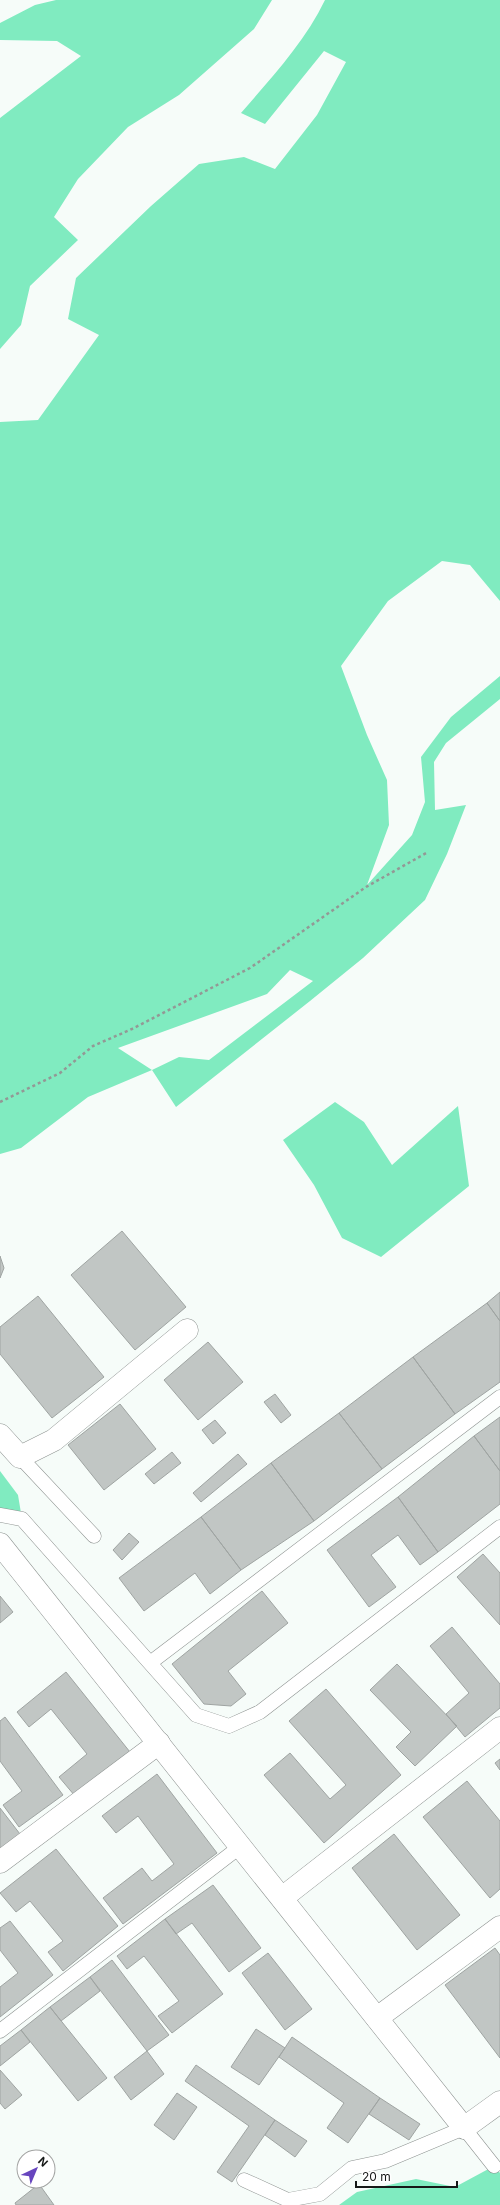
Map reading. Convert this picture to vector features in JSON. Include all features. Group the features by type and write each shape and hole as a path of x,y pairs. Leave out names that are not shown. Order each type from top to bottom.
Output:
{"street":[{"path":"0,1435 20,1457 54,1440 187,1330"},
{"path":"0,1544 464,2128 500,2102"},
{"path":"282,1898 500,1728"},
{"path":"0,1862 159,1743"},
{"path":"377,2018 500,1927"}],"lane":[{"path":"150,1663 500,1397"},
{"path":"20,1457 94,1536"},
{"path":"0,1515 22,1519 196,1715 229,1726 260,1712 500,1527"},
{"path":"0,2030 241,1846"},
{"path":"244,2180 288,2200 320,2194 352,2168 385,2161 464,2128 494,2166"}],"path":[{"path":"0,1102 60,1073 93,1046 138,1025 250,968 366,886 428,852"}],"green space":[{"path":"56,0 272,0 254,29 179,95 128,127 78,179 54,217 78,240 30,286 21,325 0,349 0,118 81,56 57,41 0,40 0,23 35,5"},
{"path":"325,0 500,0 500,601 470,565 442,561 388,601 341,666 367,735 387,780 389,825 367,885 412,835 425,802 421,757 451,717 500,676 500,699 446,743 434,762 435,810 466,805 447,854 425,900 363,958 176,1107 152,1070 88,1097 21,1148 0,1154 0,422 38,420 99,335 68,319 76,278 151,206 199,164 244,157 275,169 317,115 346,62 324,51 265,124 241,113 298,45","holes":["290,970 313,981 209,1060 179,1057 152,1070 118,1048 267,994"]},
{"path":"335,1102 364,1122 392,1165 458,1106 469,1186 381,1257 342,1238 314,1185 283,1140"},
{"path":"0,1471 18,1495 22,1519 0,1515"},
{"path":"494,2166 500,2173 500,2205 339,2205 357,2192 416,2179 455,2187"}],"building":[{"path":"122,1231 186,1307 135,1350 71,1275"},
{"path":"0,1256 4,1268 0,1278"},
{"path":"500,1292 500,1321 487,1303"},
{"path":"38,1296 104,1377 52,1418 0,1354 0,1327"},
{"path":"487,1303 500,1321 500,1382 455,1414 413,1357"},
{"path":"208,1342 243,1382 198,1420 164,1380"},
{"path":"413,1357 455,1414 382,1469 339,1413"},
{"path":"275,1394 291,1415 281,1423 264,1402"},
{"path":"120,1404 156,1449 104,1490 68,1445"},
{"path":"339,1413 382,1469 314,1521 271,1463"},
{"path":"500,1417 500,1471 474,1436"},
{"path":"215,1420 226,1433 213,1444 202,1430"},
{"path":"474,1436 500,1471 500,1504 438,1552 398,1497"},
{"path":"172,1452 181,1463 154,1484 145,1474"},
{"path":"238,1454 247,1464 201,1502 193,1493"},
{"path":"271,1463 314,1521 241,1570 201,1517"},
{"path":"398,1497 438,1552 420,1565 398,1535 371,1555 396,1587 369,1607 327,1550"},
{"path":"201,1517 241,1570 210,1594 195,1573 144,1611 119,1578"},
{"path":"129,1533 139,1542 122,1560 113,1550"},
{"path":"483,1554 500,1573 500,1625 457,1577"},
{"path":"262,1591 288,1623 228,1671 246,1694 231,1706 204,1704 172,1664"},
{"path":"0,1596 13,1612 0,1623"},
{"path":"452,1627 500,1684 500,1708 465,1737 446,1714 469,1693 430,1646"},
{"path":"397,1664 457,1726 415,1766 396,1747 411,1732 370,1690"},
{"path":"66,1672 130,1752 75,1796 59,1777 87,1754 51,1709 29,1727 17,1712"},
{"path":"326,1689 401,1775 324,1843 264,1775 290,1753 330,1799 346,1785 289,1721"},
{"path":"5,1717 63,1795 19,1827 3,1805 22,1791 0,1761 0,1721"},
{"path":"500,1759 500,1770 495,1763"},
{"path":"157,1774 217,1853 123,1924 103,1898 142,1868 152,1881 174,1864 138,1816 116,1833 102,1816"},
{"path":"467,1781 500,1821 500,1889 490,1898 423,1817"},
{"path":"0,1808 20,1834 0,1849"},
{"path":"394,1834 460,1915 417,1950 352,1868"},
{"path":"56,1849 118,1926 63,1971 48,1952 63,1941 30,1901 16,1912 0,1893"},
{"path":"213,1885 261,1948 229,1972 192,1923 176,1934 165,1919"},
{"path":"165,1919 223,1994 172,2033 158,2016 179,2001 144,1956 127,1969 117,1956"},
{"path":"10,1921 53,1975 0,2017 0,1987 18,1973 0,1950 0,1928"},
{"path":"495,1948 500,1955 500,2058 445,1985"},
{"path":"268,1953 312,2009 285,2030 242,1973"},
{"path":"112,1960 169,2035 147,2051 90,1977"},
{"path":"90,1977 100,1991 61,2021 50,2007"},
{"path":"50,2007 107,2078 78,2101 21,2030"},
{"path":"256,2029 285,2048 259,2085 231,2067"},
{"path":"21,2030 30,2042 0,2066 0,2046"},
{"path":"292,2037 380,2098 348,2143 327,2128 344,2103 279,2057"},
{"path":"147,2051 164,2074 131,2100 114,2077"},
{"path":"196,2065 275,2120 232,2182 217,2172 249,2126 185,2081"},
{"path":"0,2070 22,2095 5,2109 0,2103"},
{"path":"177,2093 197,2107 174,2140 154,2125"},
{"path":"380,2098 420,2124 409,2140 369,2114"},
{"path":"275,2120 307,2141 295,2157 265,2135"},
{"path":"33,2189 43,2189 54,2205 16,2205 15,2203"}]}
